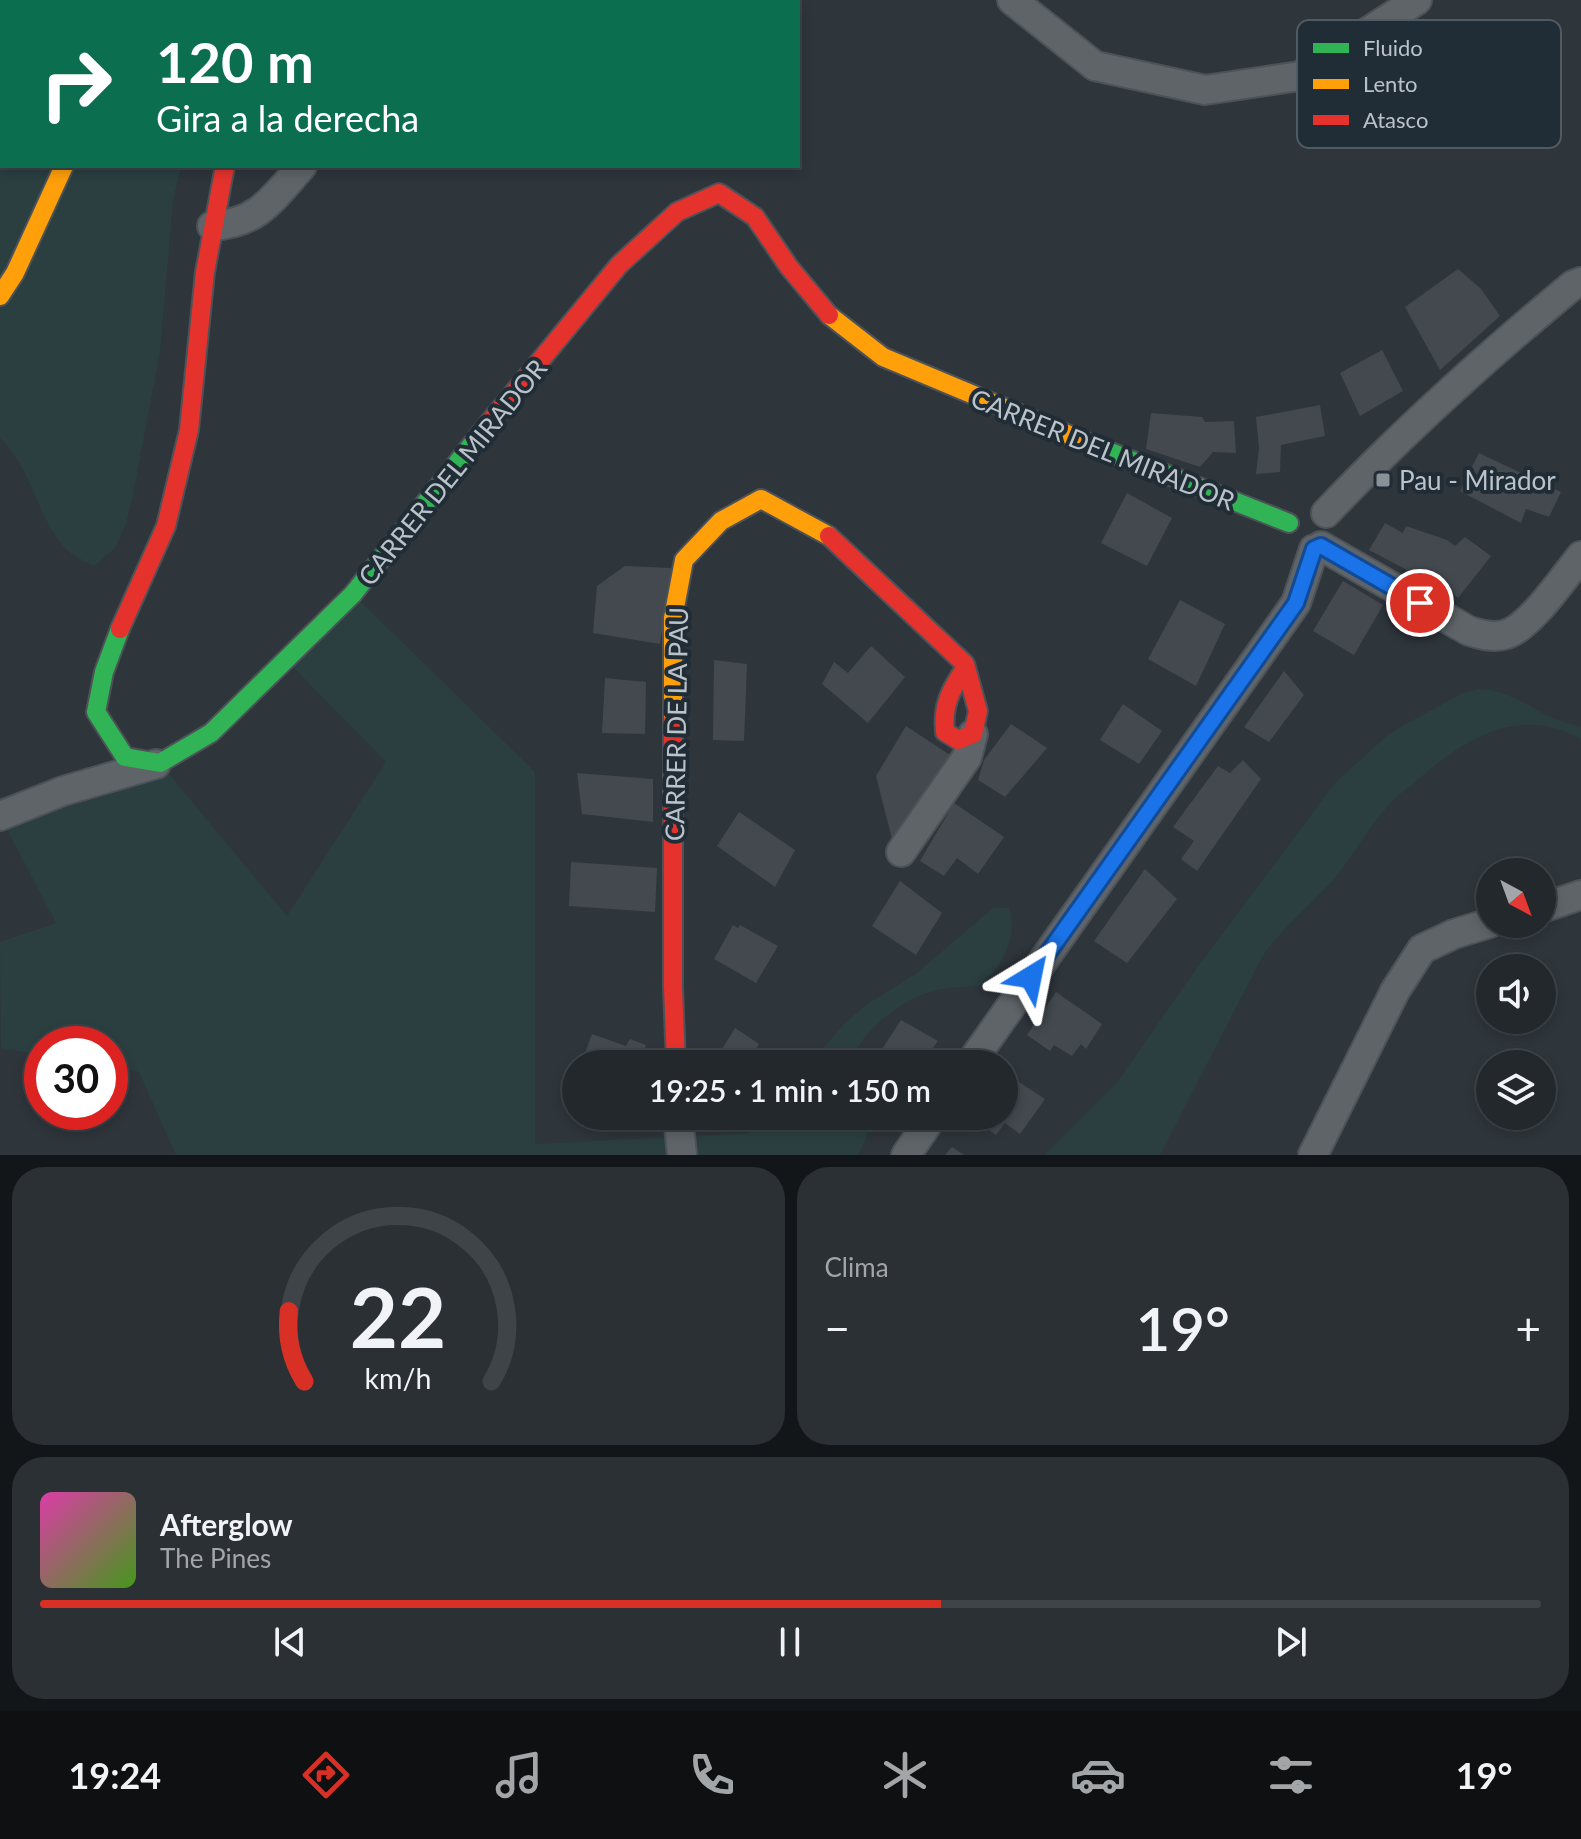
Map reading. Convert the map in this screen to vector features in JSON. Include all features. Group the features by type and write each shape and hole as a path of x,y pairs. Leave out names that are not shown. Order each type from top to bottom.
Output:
{"street":[{"path":"1012,0 1095,66 1205,90 1297,76"},
{"path":"1386,20 1417,0"},
{"path":"0,296 15,273 63,168"},
{"path":"160,763 125,757 96,712 104,672 120,627 166,526 189,430 205,272 225,168"},
{"path":"212,226 235,225 252,218 300,168"},
{"name":"CARRER DEL MIRADOR","path":"160,763 211,733 353,594 619,265 677,212 719,193 755,217 824,311 883,357 1029,420 1289,523"},
{"path":"1326,513 1368,469 1512,335 1573,285 1581,282"},
{"name":"CARRER DE LA PAU","path":"675,1050 673,618 684,560 721,521 761,499 828,535 966,667"},
{"path":"1304,506 1318,506 1326,513 1332,528 1327,541 1317,547 1306,548 1293,541 1289,523 1293,513 1304,506"},
{"path":"1317,547 1469,631 1491,637 1510,634 1528,620 1581,556"},
{"path":"980,1050 1296,603 1317,547"},
{"path":"901,852 967,757 978,711 966,667"},
{"path":"966,667 949,692 942,712 945,732 958,740 973,734"},
{"path":"0,816 63,791 160,763"},
{"path":"1556,903 1581,895"},
{"path":"1313,1155 1395,991 1422,949 1476,927"},
{"path":"679,1130 682,1155"},
{"path":"906,1155 923,1130"}],"green space":[{"path":"0,168 181,168 173,201 160,351 133,495 126,524 115,548 94,566 70,552 48,523 20,464 0,438"},
{"path":"353,594 535,772 535,1144 749,1133 752,1130 868,1130 858,1155 176,1155 139,1072 128,1070 128,1026 24,1026 24,1052 1,1048 0,942 56,923 0,816 160,763 287,916 386,762 291,665"},
{"path":"1480,689 1506,695 1555,719 1581,726 1581,739 1559,729 1537,725 1496,730 1438,763 1392,802 1333,880 1278,936 1262,957 1160,1155 1045,1155 1116,1084 1194,972 1335,783 1388,735 1463,693"},
{"path":"993,908 1009,908 1012,930 1007,950 982,985 921,995 883,1019 857,1050 822,1050 844,1024 866,1005 917,973"}],"building":[{"path":"1458,269 1481,289 1500,316 1440,370 1405,307"},
{"path":"1382,350 1403,391 1360,416 1340,373"},
{"path":"1320,405 1325,436 1281,445 1280,472 1256,474 1259,448 1256,417"},
{"path":"1151,413 1202,417 1205,422 1234,421 1236,453 1213,452 1200,467 1146,449"},
{"path":"1479,453 1561,492 1549,517 1526,509 1521,523 1460,491"},
{"path":"1127,493 1172,518 1147,566 1101,543"},
{"path":"1385,523 1403,533 1406,526 1447,540 1455,546 1465,537 1491,556 1458,598 1428,572 1424,579 1369,550"},
{"path":"625,566 672,568 660,644 593,633 597,586"},
{"path":"1343,581 1383,605 1354,655 1313,631"},
{"path":"1180,600 1225,624 1196,686 1148,659"},
{"path":"871,646 905,677 868,723 822,684 834,662 848,673"},
{"path":"714,660 747,664 744,741 713,740"},
{"path":"1284,671 1304,695 1269,742 1244,727"},
{"path":"605,678 646,682 645,734 602,733"},
{"path":"1123,704 1162,731 1139,764 1100,740"},
{"path":"1011,724 1047,748 1005,797 978,780 984,760"},
{"path":"906,726 950,755 892,839 876,776"},
{"path":"1243,760 1261,779 1197,871 1181,859 1194,841 1173,827 1218,766 1230,773"},
{"path":"577,773 653,779 653,822 582,814"},
{"path":"954,803 1004,837 978,874 957,858 944,876 920,861"},
{"path":"739,812 795,850 775,887 717,846"},
{"path":"571,862 657,868 655,912 569,906"},
{"path":"1145,869 1177,899 1127,963 1094,941"},
{"path":"900,881 942,913 916,955 872,926"},
{"path":"733,925 738,928 740,925 778,946 756,983 714,959"},
{"path":"1056,992 1102,1024 1086,1049 1081,1044 1072,1056 1054,1045 1050,1051 1027,1035"},
{"path":"901,1020 938,1041 931,1050 882,1050"},
{"path":"735,1028 759,1044 755,1050 722,1050"},
{"path":"592,1034 626,1046 630,1039 646,1045 644,1050 586,1050"},
{"path":"1018,1081 1045,1099 1020,1134 1015,1130 1018,1130"},
{"path":"952,1147 964,1155 945,1155"}],"traffic: fast":[{"path":"120,629 104,672 96,712 125,757 160,763 211,733 353,594 488,424"},
{"path":"1098,447 1289,523"}],"traffic: slow":[{"path":"0,296 15,273 63,168"},
{"path":"829,315 883,357 1098,447"},
{"path":"673,720 673,618 684,560 721,521 761,499 829,536"}],"traffic: jam":[{"path":"120,629 166,526 189,430 205,272 225,168"},
{"path":"488,424 619,265 677,212 719,193 755,217 789,267 829,315"},
{"path":"829,536 965,664 978,711 973,734 958,740 945,732 945,714 952,690 956,683 961,675 966,667"},
{"path":"673,720 675,1050"}],"place":[{"name":"Pau - Mirador","path":"1383,480"}],"route":[{"path":"1031,977 1296,603 1314,549 1321,546 1420,603"}]}
